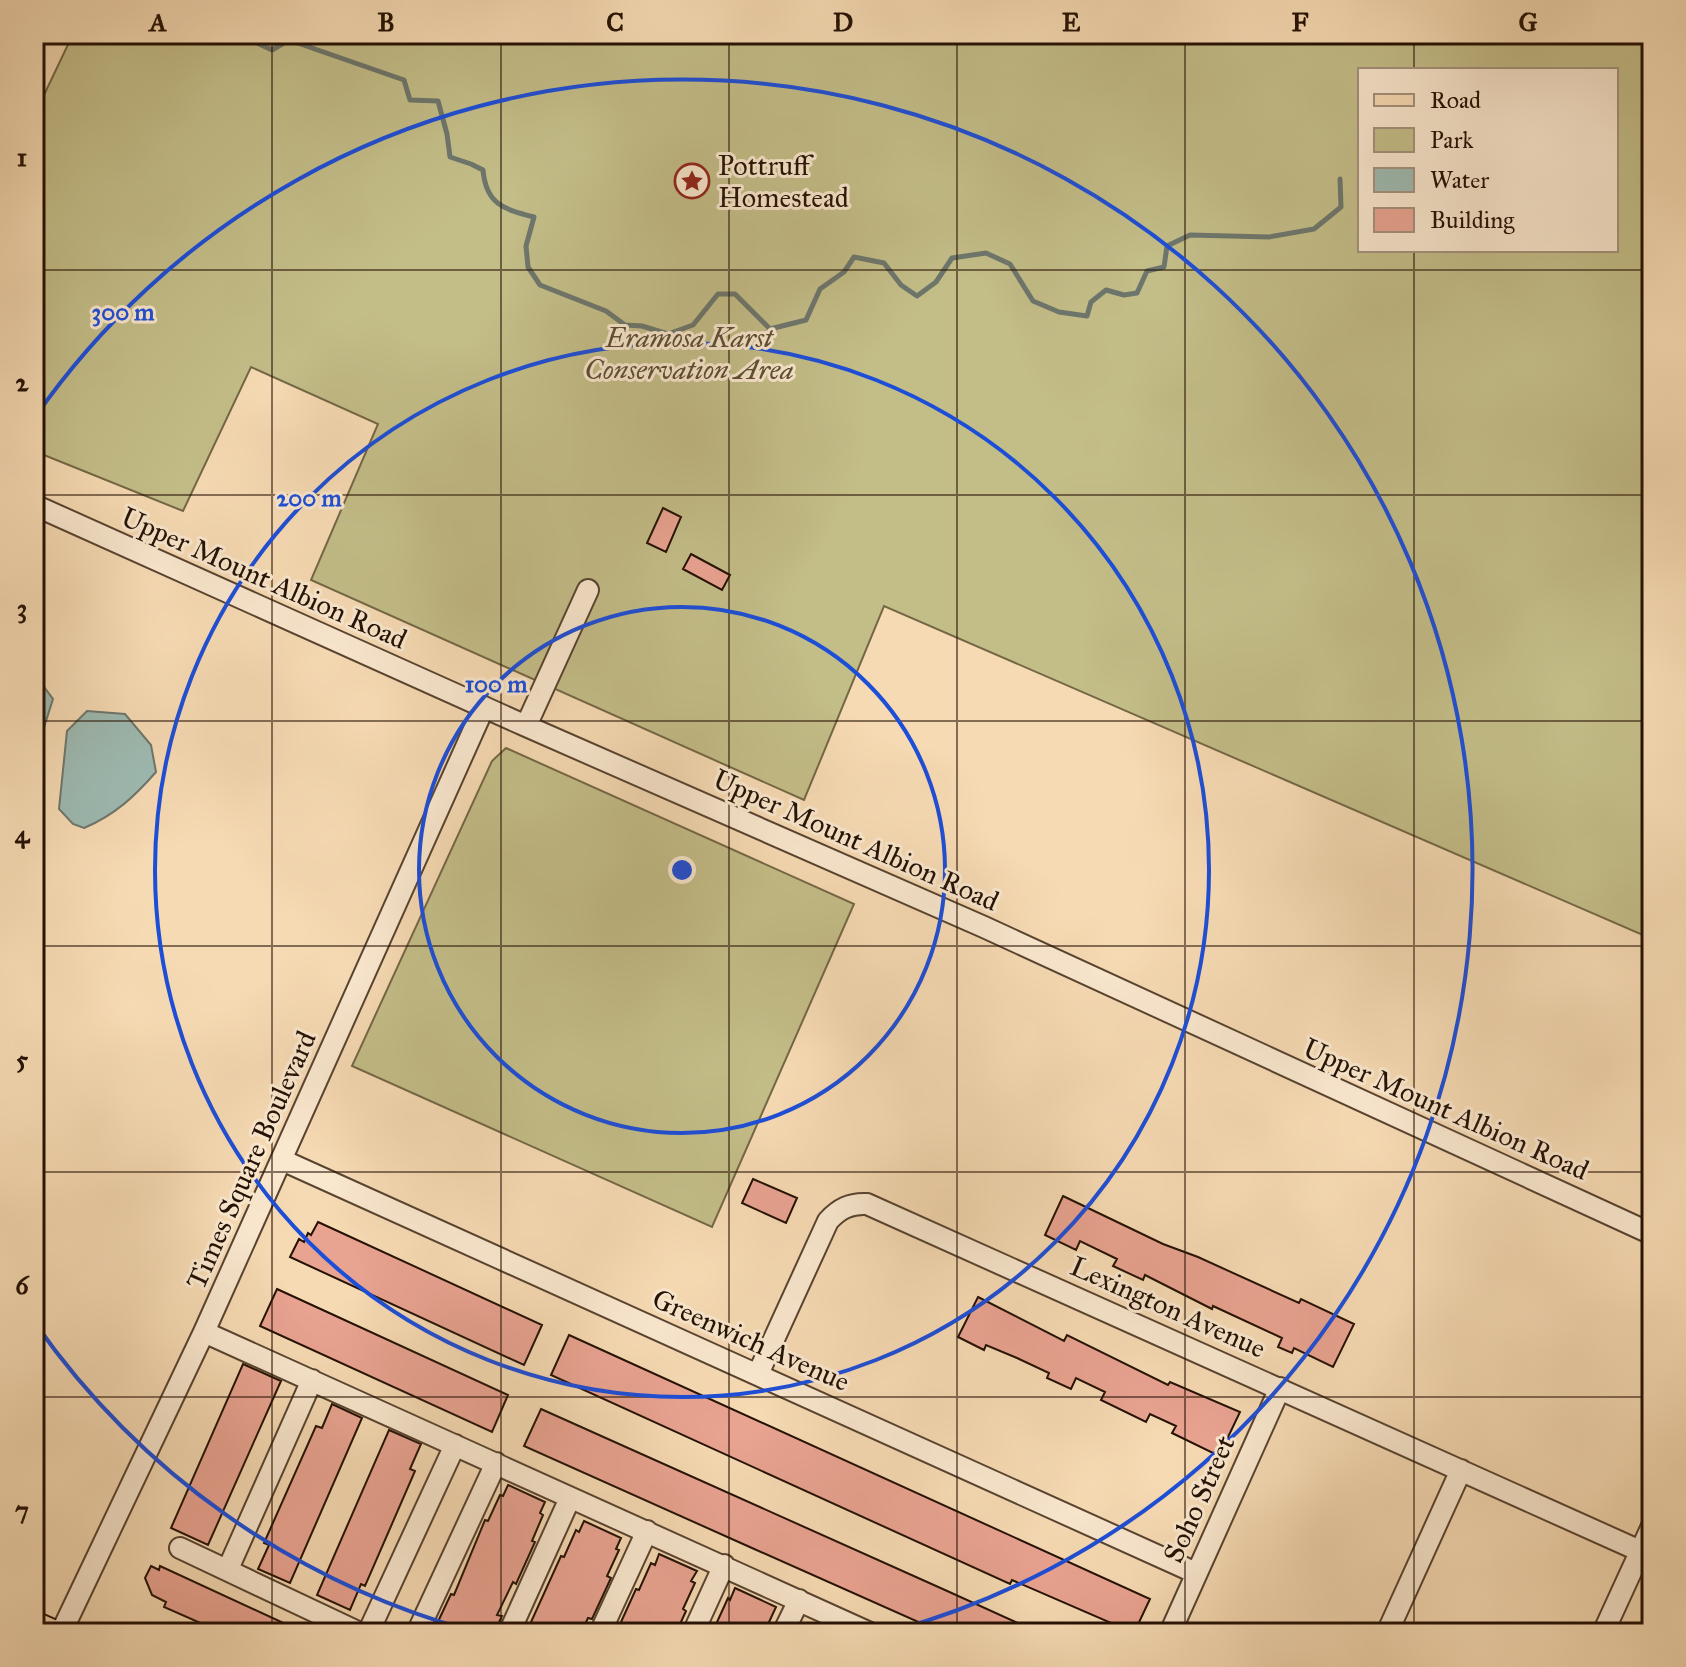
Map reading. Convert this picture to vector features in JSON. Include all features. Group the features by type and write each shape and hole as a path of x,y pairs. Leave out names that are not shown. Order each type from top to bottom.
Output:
{"main road":[{"path":"34,1625 52,1633"}],"street":[{"name":"Upper Mount Albion Road","path":"34,505 984,927 1652,1234"},
{"path":"526,726 588,590"},
{"name":"Times Square Boulevard","path":"61,1633 204,1332 484,707"},
{"name":"Greenwich Avenue","path":"282,1160 1196,1573"},
{"name":"Lexington Avenue","path":"758,1374 828,1221 836,1212 856,1204 867,1204 1640,1551"},
{"path":"204,1332 870,1633"},
{"path":"228,1569 312,1380"},
{"name":"Soho Street","path":"1170,1633 1280,1388"},
{"path":"368,1633 455,1445"},
{"path":"417,1633 496,1463"},
{"path":"1387,1633 1461,1470"},
{"path":"509,1633 570,1498"},
{"path":"1603,1633 1652,1526"},
{"path":"600,1633 647,1531"},
{"path":"180,1548 360,1633"},
{"path":"693,1633 724,1565"},
{"path":"783,1633 799,1600"}],"green space":[{"name":"Eramosa Karst Conservation Area","path":"73,34 1652,34 1652,939 884,606 804,800 311,580 378,424 251,367 183,511 34,451 34,116"},
{"path":"506,748 854,904 712,1227 352,1066 492,761"}],"water":[{"path":"34,678 53,699 34,759"},
{"path":"87,711 125,714 151,745 156,772 124,804 84,828 73,824 59,809 67,731"}],"building":[{"path":"663,508 681,517 666,552 647,543"},
{"path":"691,554 730,575 722,590 683,569"},
{"path":"753,1179 797,1198 786,1223 742,1203"},
{"path":"1063,1196 1163,1244 1299,1303 1301,1299 1354,1324 1333,1367 1294,1348 1292,1353 1278,1347 1282,1338 1213,1306 1212,1309 1145,1275 1143,1280 1113,1266 1117,1259 1080,1241 1076,1250 1045,1235"},
{"path":"318,1222 542,1325 524,1365 290,1257 299,1239 304,1242"},
{"path":"277,1289 508,1395 492,1432 260,1326"},
{"path":"978,1297 1064,1341 1067,1335 1168,1385 1170,1382 1240,1412 1219,1456 1172,1433 1176,1426 1150,1414 1146,1422 1101,1400 1105,1392 1076,1378 1071,1389 1047,1378 1049,1373 1017,1358 986,1345 984,1350 958,1337"},
{"path":"569,1335 1150,1599 1134,1633 1012,1580 1010,1584 551,1375"},
{"path":"243,1364 281,1381 208,1545 171,1528"},
{"path":"332,1404 362,1418 290,1583 258,1569 269,1545 264,1543 316,1426 322,1428"},
{"path":"541,1409 1040,1633 943,1633 524,1446"},
{"path":"389,1430 421,1444 410,1469 415,1471 365,1586 361,1584 350,1610 317,1595"},
{"path":"508,1485 545,1502 532,1541 535,1542 516,1584 513,1582 497,1615 502,1616 494,1633 437,1633 435,1628 451,1594 454,1595 485,1520 488,1521"},
{"path":"584,1521 621,1538 607,1576 611,1578 592,1619 588,1618 581,1633 526,1633 561,1556 564,1557 576,1530 579,1532"},
{"path":"659,1554 697,1571 691,1581 695,1583 676,1633 616,1633 636,1589 639,1590 651,1563 655,1565"},
{"path":"151,1566 159,1570 160,1566 305,1633 223,1633 164,1607 166,1602 152,1595 145,1578"},
{"path":"735,1588 776,1607 764,1633 712,1633"}],"waterway":[{"path":"256,34 257,43 272,50 289,40 404,80 410,100 438,101 450,157 483,170 488,191 498,203 534,217 526,246 528,267 540,285 606,311 625,325 642,326 668,334 693,325 718,294 735,294 770,329 806,320 820,289 844,272 854,257 884,263 901,285 917,296 936,282 952,258 986,253 1010,264 1033,301 1059,312 1087,316 1091,302 1106,290 1124,295 1137,293 1147,271 1164,267 1167,246 1190,235 1269,237 1314,229 1341,207 1340,179"}],"place":[{"name":"Pottruff Homestead","path":"692,181"}]}
